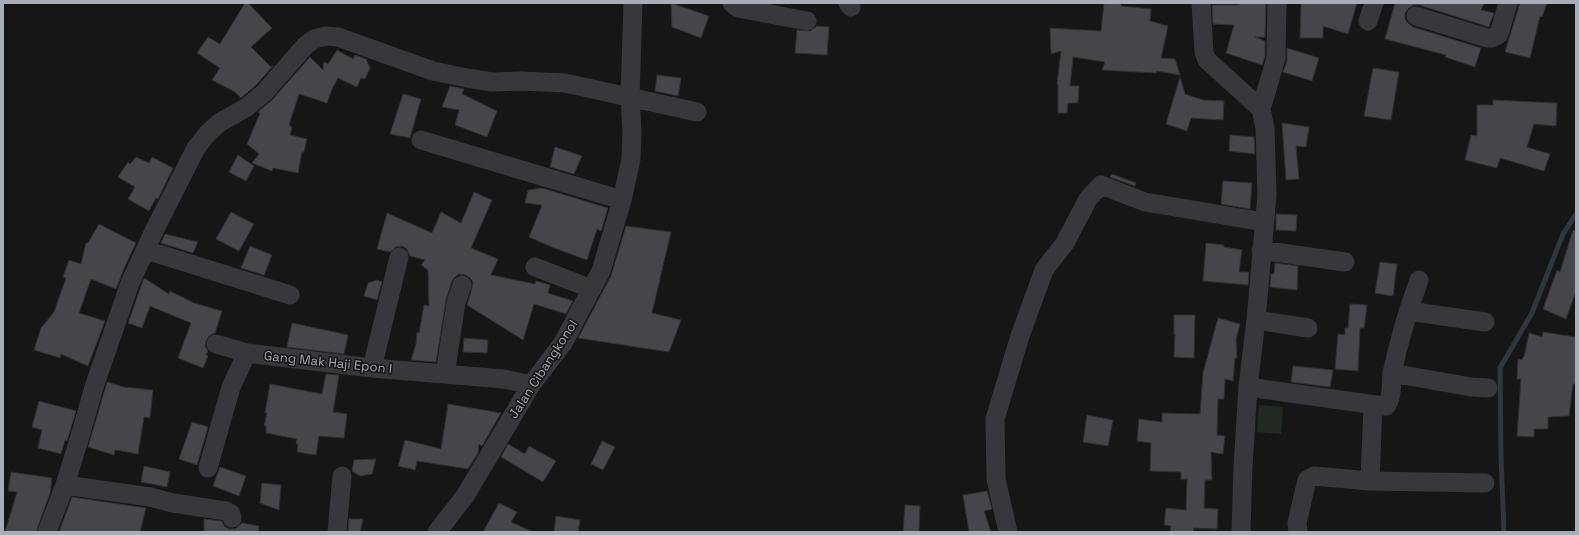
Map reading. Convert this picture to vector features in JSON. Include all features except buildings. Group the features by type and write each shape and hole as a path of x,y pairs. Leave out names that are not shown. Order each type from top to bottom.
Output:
{"street":[{"name":"Jalan Cibangkonol","path":"437,532 465,496 531,385 563,344 601,271 622,200 631,159 632,131 630,97 633,3"},
{"path":"732,3 738,8 807,21"},
{"path":"1201,3 1204,52 1207,60 1261,109"},
{"path":"1240,532 1248,387 1256,320 1267,195 1265,128 1261,109 1276,58 1277,3"},
{"path":"1368,21 1374,3"},
{"path":"1416,16 1492,38 1499,34 1508,3"},
{"path":"47,532 65,485 94,387 130,283 155,229 196,148 207,134 219,123 247,107 264,93 305,46 314,39 326,36 338,37 434,71 467,78 492,82 521,81 565,83 697,112"},
{"path":"421,140 622,200"},
{"path":"1008,532 996,478 995,418 1020,336 1044,270 1065,243 1088,199 1101,185 1145,202 1264,222"},
{"path":"146,250 290,295"},
{"path":"1261,250 1346,262"},
{"path":"372,368 399,257"},
{"path":"535,267 592,289"},
{"path":"1248,387 1374,405 1383,406 1388,403 1392,373 1408,311 1419,280"},
{"path":"445,374 456,303 462,285"},
{"path":"1408,311 1485,322"},
{"path":"1256,320 1308,328"},
{"path":"216,344 247,353"},
{"name":"Gang Mak Haji Epon I","path":"208,468 231,387 247,353 372,368 504,379 531,385"},
{"path":"1392,373 1471,387 1488,388"},
{"path":"1370,481 1374,405"},
{"path":"337,532 342,476"},
{"path":"1298,532 1297,523 1306,480 1314,476 1370,481 1485,483"},
{"path":"65,485 150,497 173,503 226,511 231,514 232,518"}],"shaded area":[{"path":"1259,405 1283,407 1281,434 1257,432"}],"waterway":[{"path":"1504,532 1500,368 1532,313 1563,234 1576,214"}]}
